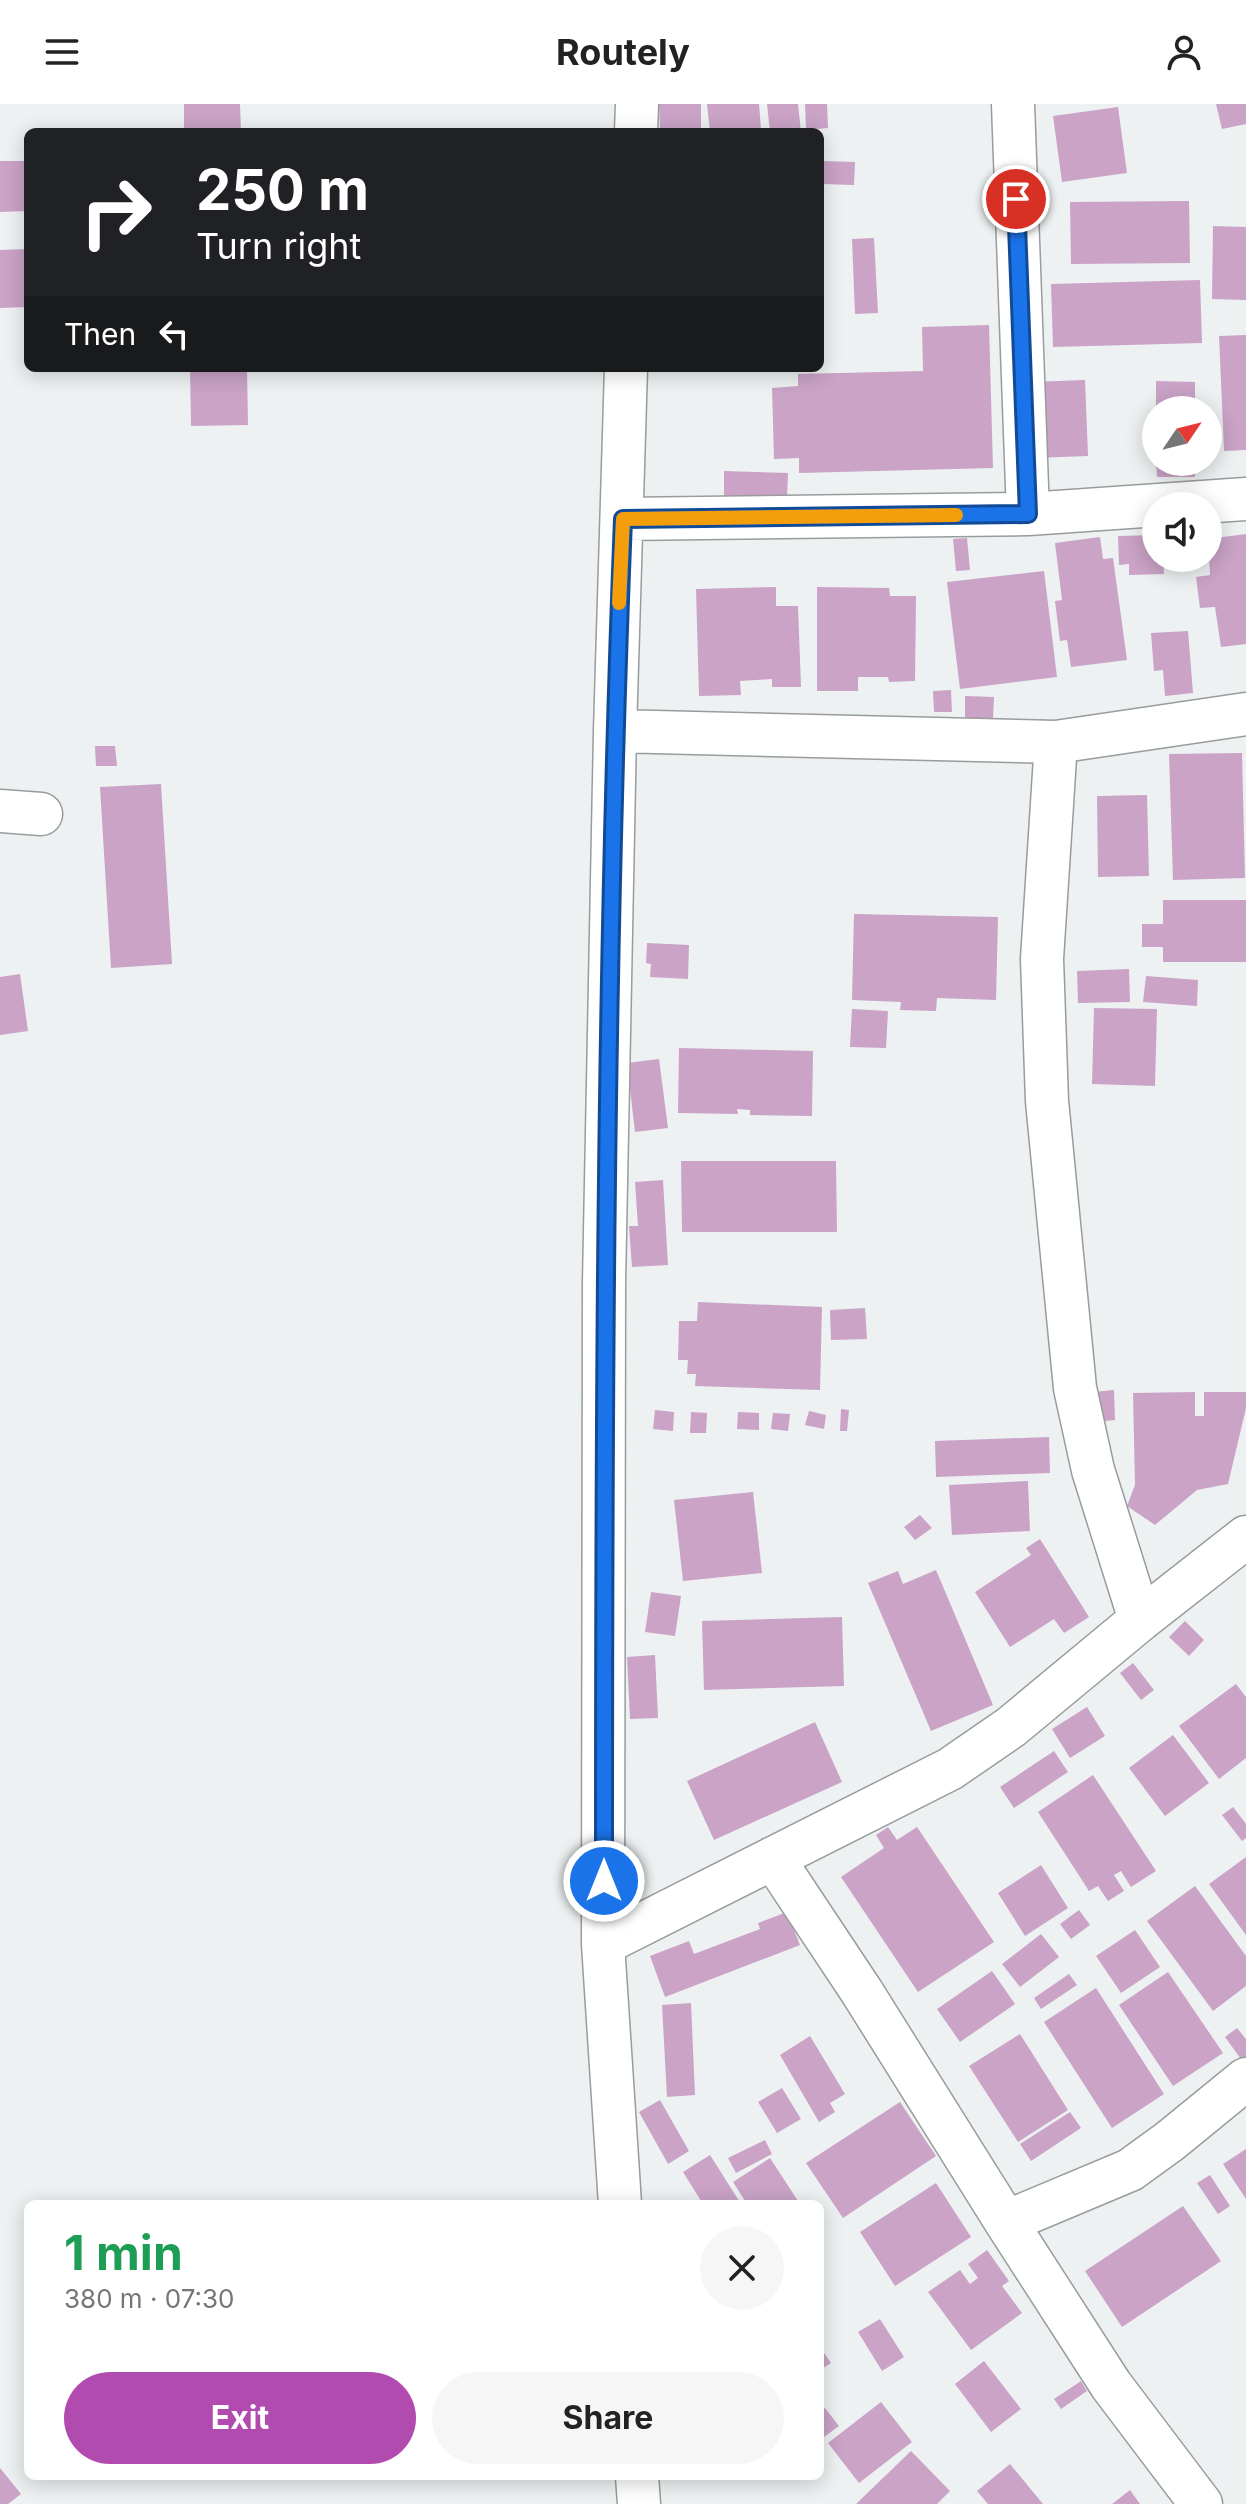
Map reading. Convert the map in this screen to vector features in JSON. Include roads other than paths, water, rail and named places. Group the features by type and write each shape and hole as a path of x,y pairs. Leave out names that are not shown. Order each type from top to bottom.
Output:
{"street":[{"path":"636,128 637,104"},
{"path":"1013,104 1028,514"},
{"path":"620,2200 603,1944 604,1283 626,372"},
{"path":"623,519 1028,514 1246,499"},
{"path":"615,731 1056,742 1246,714"},
{"path":"1056,742 1042,959 1048,1116 1075,1388 1093,1470 1140,1620"},
{"path":"0,811 41,814"},
{"path":"603,1944 950,1769 1011,1727 1246,1537"},
{"path":"773,1858 862,1992 1111,2385 1201,2504"},
{"path":"1006,2222 1130,2170 1246,2079"},
{"path":"637,2480 639,2504"}]}
